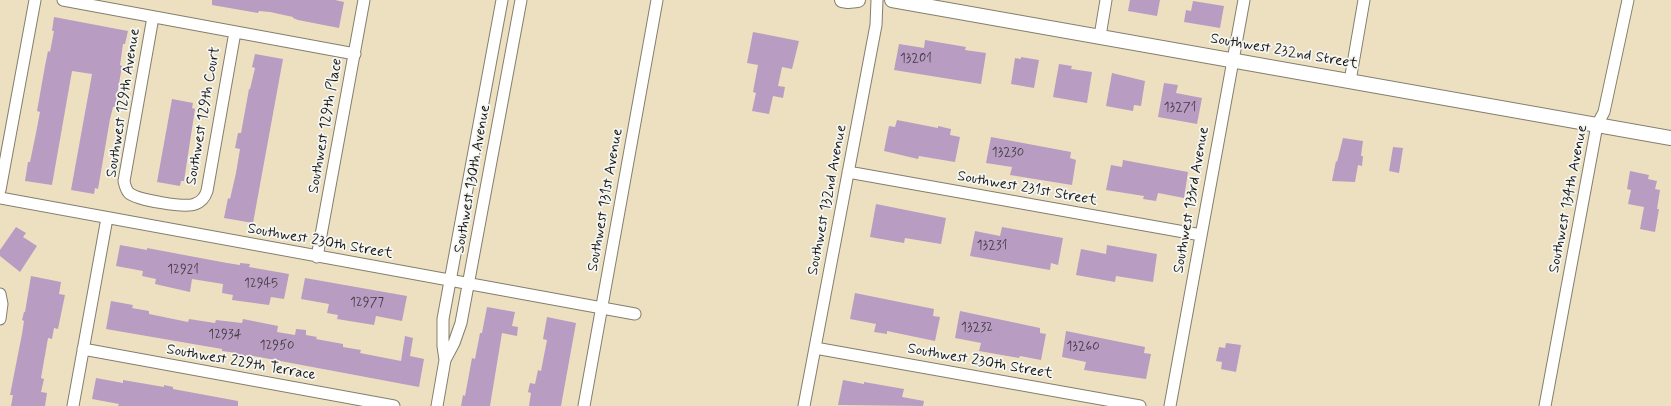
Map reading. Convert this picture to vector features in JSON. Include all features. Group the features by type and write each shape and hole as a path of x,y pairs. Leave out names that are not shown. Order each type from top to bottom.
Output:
{"street":[{"path":"0,190 35,0"},
{"path":"63,0 354,54"},
{"name":"Southwest 129th Place","path":"317,256 364,0"},
{"name":"Southwest 130th Avenue","path":"437,406 445,360 443,326 450,281 502,0"},
{"name":"Southwest 130th Avenue","path":"445,360 454,343 461,323 521,0"},
{"name":"Southwest 131st Avenue","path":"584,406 657,0"},
{"path":"842,0 858,0"},
{"name":"Southwest 132nd Avenue","path":"804,406 876,25 877,0"},
{"name":"Southwest 232nd Street","path":"892,0 1671,138"},
{"path":"1100,36 1106,0"},
{"name":"Southwest 133rd Avenue","path":"1170,406 1244,0"},
{"path":"1350,81 1364,0"},
{"name":"Southwest 134th Avenue","path":"1545,406 1597,125 1604,112 1628,0"},
{"name":"Southwest 129th Avenue","path":"153,17 124,182 130,193 138,198 185,206 198,202"},
{"name":"Southwest 129th Court","path":"198,202 202,200 207,191 235,32"},
{"name":"Southwest 231st Street","path":"848,172 1201,235"},
{"name":"Southwest 230th Street","path":"0,198 635,314"},
{"path":"73,406 107,218"},
{"path":"0,294 2,304 0,319"},
{"name":"Southwest 230th Street","path":"815,348 1140,406"},
{"name":"Southwest 229th Terrace","path":"83,349 394,406"}],"building":[{"path":"212,0 335,0 344,2 339,28 298,20 293,17 270,12 259,11 258,13 212,5"},
{"path":"1130,0 1160,0 1157,16 1128,11"},
{"path":"1193,1 1224,6 1220,28 1184,22 1186,10 1191,11"},
{"path":"54,17 128,31 125,44 123,44 120,65 122,66 115,107 113,107 110,119 98,189 95,188 94,194 71,190 92,74 72,71 52,185 25,181 40,112 37,111 48,51 50,52 54,31 52,31"},
{"path":"753,32 799,41 792,69 782,67 778,86 785,87 783,98 773,96 769,114 752,111 756,93 753,92 758,65 747,63"},
{"path":"925,40 966,47 965,50 986,53 981,84 894,70 899,44 924,48"},
{"path":"255,54 283,59 253,223 224,218 228,198 230,199 236,173 240,149 235,148 238,133 241,133 249,89 255,68 252,67"},
{"path":"1021,57 1039,60 1034,88 1011,84 1015,58 1021,59"},
{"path":"1059,64 1072,66 1071,69 1092,72 1087,103 1053,97"},
{"path":"1112,73 1145,81 1141,106 1134,105 1133,111 1106,106"},
{"path":"1164,83 1178,85 1176,93 1202,98 1197,124 1158,117"},
{"path":"172,99 193,103 192,108 195,109 184,181 181,181 180,186 157,182"},
{"path":"897,120 951,129 950,135 960,137 955,162 919,156 918,159 884,151 889,126 895,127"},
{"path":"991,137 1071,152 1070,158 1076,160 1072,185 1010,175 1012,167 986,163"},
{"path":"1343,138 1363,141 1361,156 1363,156 1362,166 1358,165 1355,182 1332,181"},
{"path":"1393,147 1403,148 1399,173 1389,171"},
{"path":"1123,160 1188,172 1184,198 1158,193 1156,201 1143,199 1144,196 1106,190 1111,165 1122,167"},
{"path":"1630,171 1649,175 1648,179 1657,181 1655,189 1660,190 1657,209 1659,209 1655,232 1640,229 1644,207 1628,204 1631,190 1627,189"},
{"path":"876,204 946,218 941,244 905,238 904,243 870,237"},
{"path":"16,227 26,233 23,237 37,246 20,272 0,256 0,250"},
{"path":"1002,227 1063,238 1058,265 1051,263 1050,270 970,256 975,231 1000,236"},
{"path":"120,245 147,250 147,248 240,265 240,263 250,264 249,267 289,274 284,299 271,297 269,305 232,300 233,295 222,293 223,284 192,279 190,292 155,284 156,279 142,276 143,271 116,266"},
{"path":"1107,245 1157,254 1153,282 1116,276 1115,282 1076,275 1081,249 1106,254"},
{"path":"31,276 61,282 59,294 65,295 58,329 54,328 52,339 48,338 41,378 44,379 41,392 47,393 45,406 11,406 13,395 10,395 22,334 24,321 22,320 25,312"},
{"path":"305,278 407,296 402,321 376,316 374,325 337,319 338,315 327,313 329,304 301,299"},
{"path":"855,293 934,309 933,316 940,317 935,341 887,331 887,334 874,332 876,324 850,319"},
{"path":"111,301 133,305 132,308 149,311 149,314 188,322 189,319 215,323 216,320 242,323 243,319 278,326 277,332 295,335 296,329 306,330 306,335 317,337 316,339 343,344 343,347 361,350 360,353 401,361 405,336 413,338 410,356 424,359 419,387 259,357 246,355 245,357 237,356 237,353 222,351 222,349 106,329"},
{"path":"487,307 515,312 512,326 518,327 517,336 502,333 490,406 461,406 463,395 465,396 472,358 475,359 480,333 482,333"},
{"path":"960,311 1040,328 1040,333 1046,334 1041,360 979,351 981,343 955,338"},
{"path":"547,317 576,323 561,406 529,406 531,393 528,392 530,383 535,384 538,370 541,371 547,340 543,339"},
{"path":"1066,331 1145,347 1144,353 1151,354 1146,379 1084,370 1086,362 1062,357"},
{"path":"1226,343 1241,345 1236,372 1221,369 1222,362 1216,361 1219,347 1225,348"},
{"path":"96,378 123,383 123,380 164,387 164,385 173,387 173,389 238,401 238,406 118,406 119,404 92,399"},
{"path":"843,380 904,389 902,397 924,401 923,406 838,405"}]}
